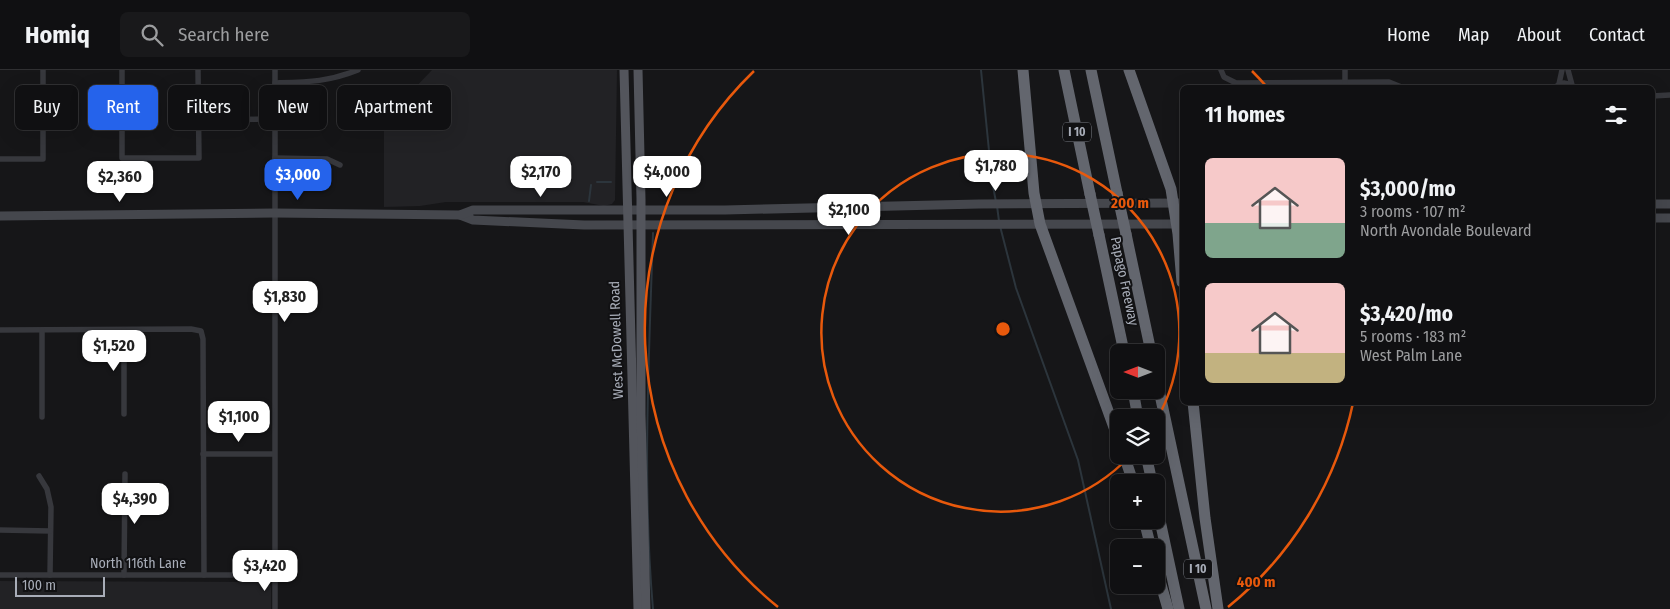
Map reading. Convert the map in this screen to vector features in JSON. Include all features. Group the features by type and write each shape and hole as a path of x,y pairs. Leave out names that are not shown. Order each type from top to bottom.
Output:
{"highway":[{"path":"1023,70 1034,193 1040,224 1110,416"},
{"name":"Papago Freeway","path":"1064,70 1122,344"},
{"name":"Papago Freeway","path":"1091,70 1149,344"},
{"path":"1129,70 1171,189 1178,203 1180,243"},
{"name":"I 10","path":"1161,399 1206,609"},
{"path":"1193,405 1205,518 1218,609"},
{"name":"I 10","path":"1162,529 1179,609"},
{"path":"1164,594 1168,609"}],"main road":[{"name":"West McDowell Road","path":"624,70 638,609"},
{"name":"West McDowell Road","path":"638,70 641,210 641,414 646,609"},
{"path":"0,216 275,213 460,215 474,210 641,210 1037,203 1178,203"},
{"path":"1655,204 1670,204"},
{"path":"812,224 813,208"},
{"path":"460,215 473,220 584,225 1179,223"},
{"path":"1655,218 1670,218"}],"street":[{"path":"0,159 43,159 43,70"},
{"path":"122,70 122,158 199,158 198,130"},
{"path":"198,70 198,85"},
{"path":"275,70 275,83 339,78 358,70"},
{"path":"1221,70 1224,77 1236,83 1345,85 1388,82 1396,85"},
{"path":"1345,70 1345,85"},
{"path":"1557,85 1562,70"},
{"path":"1568,70 1573,85"},
{"path":"1655,96 1670,95"},
{"path":"275,130 275,609"},
{"path":"275,158 328,159 340,165"},
{"path":"0,330 192,329 201,331 203,339 204,575"},
{"path":"42,330 42,417"},
{"path":"124,330 124,414"},
{"path":"204,454 274,454"},
{"path":"124,575 125,474"},
{"path":"39,476 47,489 51,507 50,575"},
{"path":"0,530 50,531"},
{"name":"North 116th Lane","path":"0,575 275,576"}],"shaded area":[{"path":"432,70 617,70 615,200 612,204 604,206 583,202 446,202 420,206 384,207 384,130 451,130 451,85 418,85"},
{"path":"0,581 264,582 270,585 271,588 271,609 0,609"}],"waterway":[{"path":"981,70 992,181 996,202"},
{"path":"597,182 611,182"},
{"path":"589,201 591,185"},
{"path":"997,206 999,221"},
{"path":"1000,226 1016,288 1078,460 1111,609"},
{"path":"653,233 647,468 653,609"}]}
